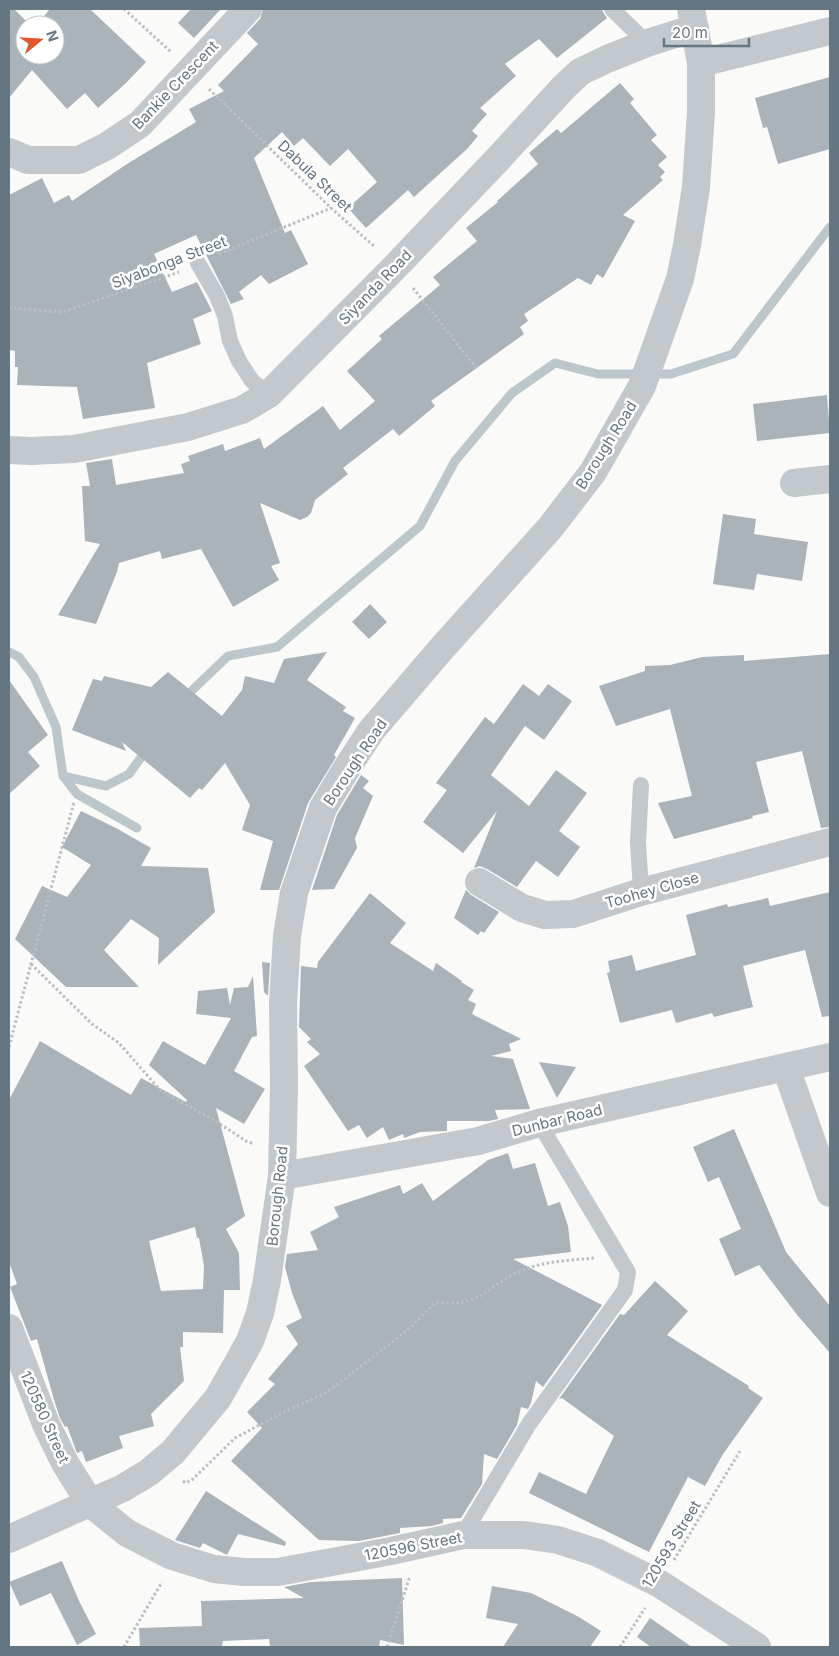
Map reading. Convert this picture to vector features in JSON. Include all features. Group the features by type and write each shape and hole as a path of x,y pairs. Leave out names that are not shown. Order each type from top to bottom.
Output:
{"street":[{"name":"Bankie Crescent","path":"9,152 28,160 79,160 107,146 140,124 248,9"},
{"name":"Siyanda Road","path":"9,450 74,449 188,427 242,410 269,394 396,266 580,72 647,43 693,19"},
{"name":"Borough Road","path":"9,1539 123,1488 148,1472 173,1452 218,1398 250,1341 260,1313 268,1280 282,1165 284,1085 283,1004 287,936 294,893 324,808 345,771 372,731 443,647 550,528 593,472 642,386 680,279 696,187 701,122 701,63 693,19"},
{"path":"701,63 830,31"},
{"path":"794,483 830,479"},
{"name":"Toohey Close","path":"479,882 522,908 545,915 573,914 641,892 830,842"},
{"name":"Dunbar Road","path":"282,1165 478,1141 539,1123 830,1058"},
{"path":"786,1068 830,1193"},
{"name":"120580 Street","path":"9,1328 46,1424 65,1463 90,1503"},
{"name":"120596 Street","path":"90,1503 127,1533 172,1556 214,1569 244,1572 278,1572 463,1535 524,1535 558,1540 598,1553 660,1584 757,1647"}],"lane":[{"path":"612,9 647,43"},
{"path":"198,263 217,296 225,316 230,341 239,361 252,382 269,394"},
{"path":"640,785 638,842 641,892"},
{"path":"463,1535 529,1424 625,1290 628,1272 539,1123"}],"path":[{"name":"Dabula Street","path":"124,9 190,70 331,208 396,266 478,370"},
{"name":"Siyabonga Street","path":"9,308 63,312 166,277 331,208"},
{"path":"9,1048 74,802"},
{"path":"30,964 92,1024 119,1043 160,1090 210,1118 282,1165"},
{"path":"163,1460 186,1483 210,1464 235,1438 284,1412 324,1394 410,1328 436,1302 451,1304 475,1299 512,1274 529,1268 618,1255"},
{"name":"120593 Street","path":"620,1647 740,1451"},
{"path":"387,1647 420,1545"},
{"path":"124,1647 164,1578 172,1556"}],"building":[{"path":"9,9 14,9 20,15 15,15 15,65 65,65 65,15 45,15 50,9 90,9 146,62 98,108 85,93 67,109 32,70 9,98"},
{"path":"191,9 221,9 194,38 178,23"},
{"path":"263,9 602,9 607,18 557,58 539,39 505,64 516,76 480,108 487,114 472,131 478,136 467,149 414,197 408,190 366,228 348,208 377,182 348,149 330,166 303,138 294,146 282,132 254,158 285,233 291,230 308,264 269,284 261,275 239,292 244,299 231,304 196,235 154,254 172,292 197,282 212,311 193,319 201,344 147,363 155,408 83,419 77,387 17,385 18,367 15,367 15,351 9,350 9,195 42,178 54,203 69,195 72,201 127,164 196,122 189,109 224,91 218,85 258,44 247,33 260,19"},
{"path":"830,77 830,149 778,164 767,127 763,128 755,98"},
{"path":"620,83 634,99 630,103 657,135 651,140 667,157 658,165 665,172 660,177 663,180 623,215 635,221 603,278 597,274 591,285 578,278 524,314 528,321 520,327 524,334 431,401 435,406 399,436 393,429 343,468 348,474 315,500 311,513 307,517 300,520 260,503 280,563 271,566 279,580 233,607 201,549 162,559 160,551 119,563 96,624 58,615 100,544 85,541 82,486 90,486 86,463 112,459 116,485 184,473 181,464 190,461 188,456 223,444 225,451 260,438 264,449 323,406 340,430 375,401 347,371 382,339 379,336 440,285 433,277 477,241 466,228 498,202 538,164 529,153 557,129 561,133"},
{"path":"827,395 830,433 757,441 753,404"},
{"path":"723,514 756,519 754,534 808,542 802,581 757,574 754,590 713,584"},
{"path":"370,604 387,622 369,639 352,622"},
{"path":"327,652 307,680 346,707 343,711 355,718 334,755 336,757 308,803 279,890 260,890 273,841 242,830 250,805 225,763 202,790 199,788 190,798 122,742 126,751 72,730 93,679 102,681 104,676 151,687 168,672 222,716 242,690 245,676 274,683 284,659"},
{"path":"830,654 830,827 821,828 802,751 756,762 769,812 674,839 658,803 692,796 670,709 616,726 599,686 645,671 645,666 670,665 702,657 744,655 744,661"},
{"path":"9,680 48,735 28,752 40,766 9,794"},
{"path":"523,684 539,696 548,684 572,701 544,740 525,726 491,775 529,806 556,770 587,793 559,831 580,847 558,877 536,861 517,887 487,869 480,866 474,868 497,811 463,853 423,822 447,790 436,783 485,717 494,724"},
{"path":"361,775 369,781 363,788 373,796 355,838 357,848 334,889 312,890 337,815"},
{"path":"81,811 151,848 141,866 208,868 215,912 158,965 159,938 131,919 104,950 139,987 66,987 15,939 42,886 67,897 91,865 62,847"},
{"path":"466,890 499,912 484,933 481,931 478,935 454,918"},
{"path":"830,892 830,1016 822,1017 805,950 743,966 753,1007 714,1017 712,1013 676,1023 672,1010 620,1023 607,973 610,972 608,961 632,955 636,971 696,955 686,915 727,904 728,907 768,898 770,906"},
{"path":"370,893 406,923 390,943 433,971 436,963 462,981 474,990 468,1000 476,1004 472,1014 521,1039 509,1044 511,1051 491,1056 513,1059 530,1109 495,1110 498,1119 489,1121 447,1121 447,1131 420,1132 404,1138 403,1134 389,1140 383,1127 367,1138 359,1125 348,1131 304,1066 320,1054 307,1042 311,1039 299,1027 301,966 317,968 318,962"},
{"path":"262,962 270,963 268,996 264,992"},
{"path":"253,976 257,1036 252,1037 234,1071 265,1089 244,1124 216,1108 245,1216 226,1229 239,1253 240,1290 224,1290 223,1333 183,1332 183,1347 180,1347 184,1381 151,1414 154,1426 119,1436 123,1448 86,1462 82,1451 77,1453 67,1426 65,1427 60,1418 37,1339 31,1341 10,1287 17,1284 9,1262 9,1100 40,1041 131,1095 141,1078 186,1102 187,1100 149,1065 163,1041 205,1065 231,1018 196,1014 198,991 227,988 230,1005 234,988 248,987","holes":["195,1227 197,1238 199,1238 204,1266 203,1289 161,1291 149,1241"]},
{"path":"539,1062 576,1067 557,1098"},
{"path":"734,1129 786,1252 830,1306 830,1353 798,1316 759,1265 735,1276 719,1239 741,1229 719,1177 708,1182 693,1147"},
{"path":"508,1153 513,1169 535,1163 548,1206 560,1202 568,1226 571,1252 513,1259 602,1305 543,1387 536,1381 528,1409 521,1407 517,1425 497,1459 484,1454 482,1484 461,1518 443,1519 443,1523 432,1526 400,1528 400,1533 359,1541 319,1540 231,1461 262,1428 247,1412 275,1384 268,1379 298,1344 286,1326 302,1318 292,1293 285,1267 287,1254 318,1250 310,1232 339,1217 334,1207 400,1185 403,1194 422,1183 433,1201 488,1160"},
{"path":"655,1281 688,1311 667,1335 749,1386 748,1388 763,1398 723,1454 705,1486 688,1477 649,1552 529,1493 539,1472 586,1494 614,1436 562,1398 559,1399 620,1314 624,1315"},
{"path":"206,1491 286,1542 285,1546 238,1534 227,1555 203,1543 200,1548 175,1540"},
{"path":"62,1561 96,1634 77,1645 51,1593 20,1606 9,1582"},
{"path":"402,1578 404,1645 380,1640 379,1647 270,1647 269,1639 223,1641 222,1647 140,1647 139,1628 202,1626 201,1601 304,1598 284,1587 311,1582"},
{"path":"492,1586 531,1593 579,1617 601,1631 590,1647 503,1647 518,1624 486,1618"},
{"path":"650,1618 692,1647 651,1647 637,1637"}],"waterway":[{"path":"183,699 228,656 277,647 420,526 455,461 512,393 555,363 598,374 671,374 733,354 830,227"},
{"path":"9,652 19,657 34,677 56,727 63,776 106,786 129,774 147,749"},
{"path":"63,776 77,794 137,828"}]}
